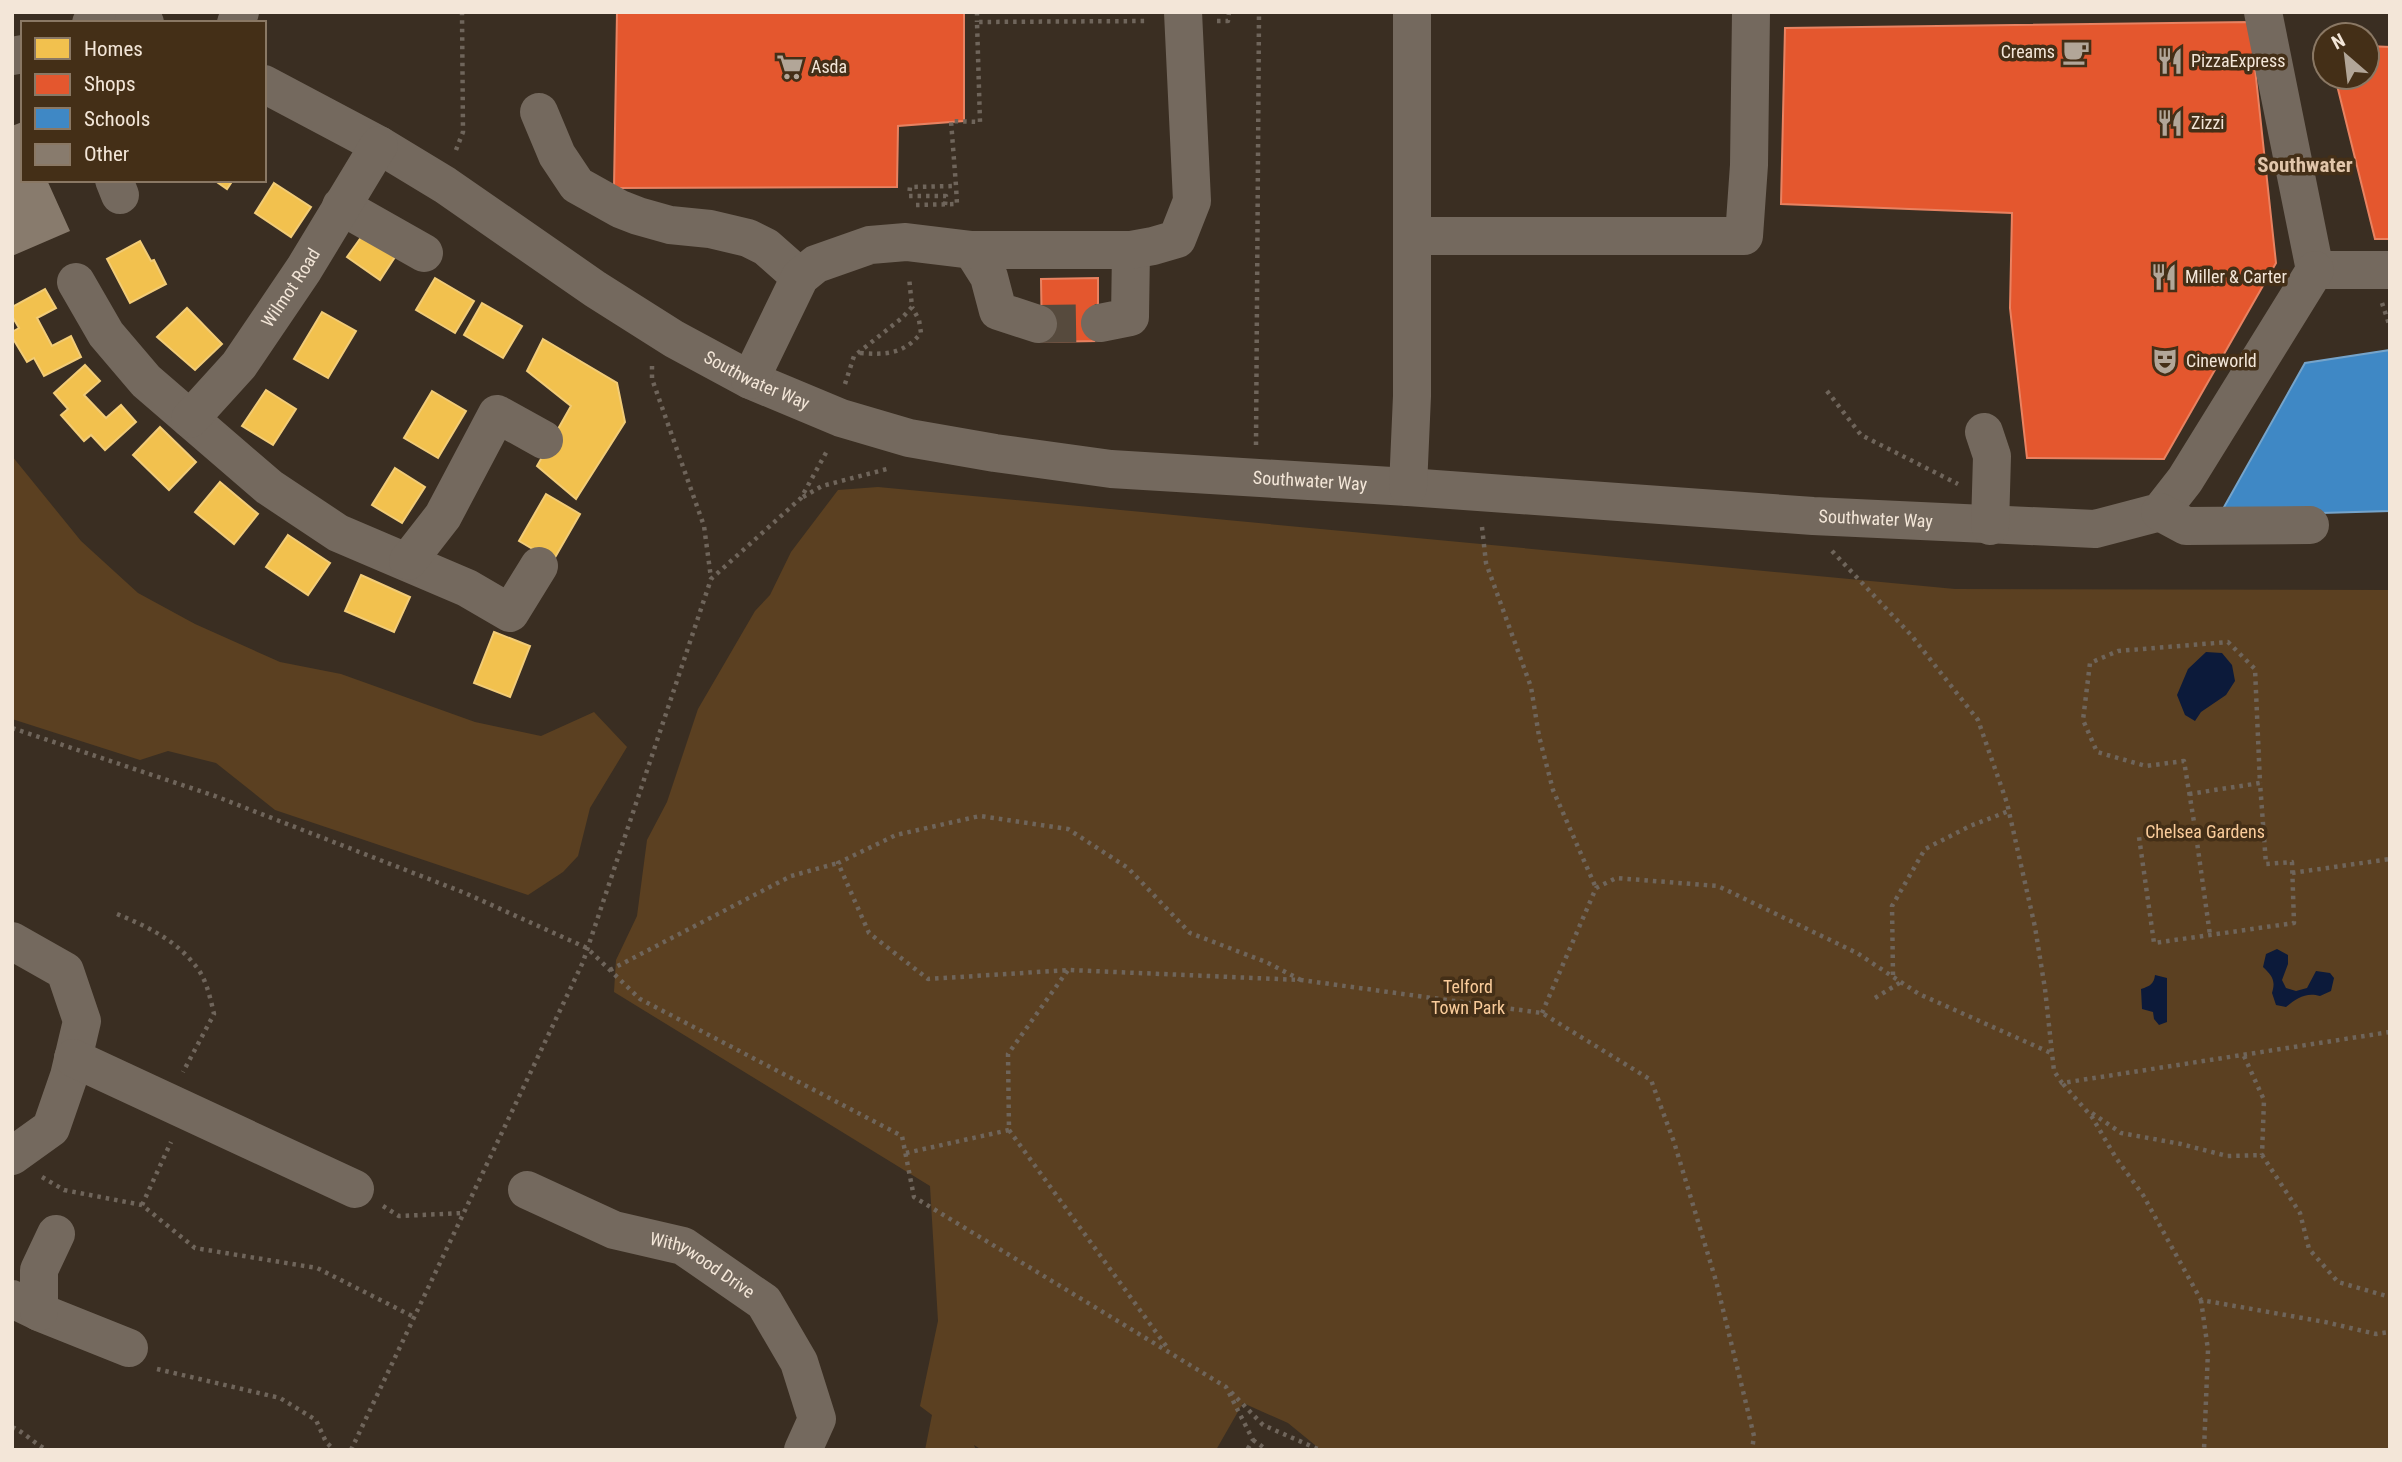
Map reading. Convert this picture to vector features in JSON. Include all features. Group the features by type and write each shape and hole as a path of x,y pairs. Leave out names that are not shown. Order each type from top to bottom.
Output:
{"street":[{"path":"124,12 141,21"},
{"path":"1408,487 1412,396 1412,12"},
{"path":"1412,236 1744,236 1749,165 1751,12"},
{"path":"2263,12 2315,270 2185,480 2160,512 2186,526 2310,525"},
{"path":"750,380 800,276 816,264 870,245 906,242 972,250 1131,250 1177,239 1192,201 1182,17"},
{"name":"Southwater Way","path":"266,85 379,145 445,185 595,289 750,380 841,418 908,438 1111,469 1813,516 1991,501 2095,529 2160,512"},
{"path":"539,112 557,155 577,185 638,216 670,225 710,229 748,238 766,247 800,276"},
{"name":"Wilmot Road","path":"190,419 239,365 304,269 379,145"},
{"path":"341,206 424,253"},
{"path":"972,250 989,277 998,311 1038,324"},
{"path":"1100,323 1130,317 1131,250"},
{"path":"2315,270 2390,270"},
{"path":"76,282 106,334 146,381 269,487 338,533 408,561 510,613 539,566"},
{"path":"408,561 443,516 497,414 544,440"},
{"path":"1984,432 1992,456 1991,501"},
{"path":"12,941 65,971 82,1021 51,1128 23,1164"},
{"path":"73,1058 182,1096 355,1189"},
{"name":"Withywood Drive","path":"527,1190 614,1230 683,1245 764,1302 799,1362 817,1419 803,1450"},
{"path":"57,1234 25,1306 125,1346"}],"path":[{"path":"445,185 463,132 461,12"},
{"path":"956,186 910,187 909,196 946,196 945,205 957,204 956,186 951,121 980,122 977,12"},
{"path":"977,22 1182,17 1228,21 1229,12"},
{"path":"1256,477 1259,12"},
{"path":"859,353 886,354 911,346 921,333 919,320 912,307"},
{"path":"801,498 830,447 841,418 847,398 844,389 854,356 902,318"},
{"path":"351,1450 577,975 711,579 704,526 652,379 654,326"},
{"path":"1827,391 1861,435 1991,501"},
{"path":"711,579 801,498 821,486 896,467"},
{"path":"1482,526 1486,563 1531,687 1539,736 1553,790 1596,888"},
{"path":"1832,551 1911,635 1978,720 2009,811 2035,927 2054,1071 2085,1109 2143,1195 2201,1300 2208,1350 2204,1450"},
{"path":"2195,828 2140,837 2154,943 2210,935 2294,923 2292,862 2266,864 2255,669 2228,642 2118,650 2090,663 2082,720 2097,752 2146,766 2184,761 2195,828 2210,935"},
{"path":"12,728 215,796 465,893 587,948 640,999 902,1136 914,1197 1226,1387 1264,1425 1320,1450"},
{"path":"2189,794 2260,783"},
{"path":"1892,976 1892,906 1925,849 1970,826 2009,811"},
{"path":"610,970 791,876 838,863 896,835 979,816 1068,829 1128,868 1190,933 1266,962 1301,980"},
{"path":"2292,873 2390,859"},
{"path":"838,863 869,933 928,979 1069,970 1301,980 1542,1013 1651,1080 1674,1142 1716,1281 1754,1436 1752,1450"},
{"path":"1542,1013 1596,888 1616,878 1717,886 1857,953 1919,994 2051,1053"},
{"path":"117,914 155,929 195,964 207,987 214,1014 142,1205"},
{"path":"1069,970 1008,1054 1009,1130 1172,1354"},
{"path":"1875,998 1901,982"},
{"path":"2062,1083 2390,1032"},
{"path":"2244,1056 2264,1100 2262,1155 2300,1213 2309,1249 2338,1282 2390,1297"},
{"path":"2085,1109 2121,1133 2227,1156 2262,1155"},
{"path":"906,1153 1009,1130"},
{"path":"23,1164 64,1190 142,1205 195,1248 317,1268 414,1317"},
{"path":"355,1189 399,1216 464,1213"},
{"path":"2201,1300 2376,1334 2390,1332"},
{"path":"125,1346 135,1364 280,1398 316,1420 326,1442 334,1450"},
{"path":"1226,1387 1253,1440 1267,1450"},
{"path":"12,1427 24,1432 48,1450"},
{"path":"1247,1450 1253,1440"}],"green space":[{"path":"12,456 81,541 138,593 195,624 280,662 341,674 475,722 541,736 594,712 627,747 590,808 578,856 563,872 528,895 275,810 216,763 168,751 140,760 12,719"},
{"name":"Telford Town Park","path":"878,487 1955,589 2390,590 2390,1450 1321,1450 1288,1423 1243,1403 1216,1450 982,1450 974,1445 976,1450 925,1450 932,1415 920,1406 938,1321 930,1186 614,992 616,960 637,916 647,840 667,802 698,709 755,611 770,595 791,552 838,490"}],"water":[{"path":"2206,652 2222,653 2232,665 2235,681 2226,695 2201,712 2195,721 2185,715 2177,695 2188,669"},
{"path":"2277,949 2288,955 2288,964 2282,980 2286,988 2296,991 2307,988 2316,971 2330,973 2334,978 2331,991 2320,996 2302,997 2286,1007 2276,1005 2272,993 2272,978 2263,967 2266,954"},
{"path":"2155,975 2167,978 2167,1022 2159,1025 2153,1012 2142,1009 2141,989 2154,981"}],"building: Homes":[{"path":"217,182 232,182 227,189"},
{"path":"274,183 311,207 291,237 255,213"},
{"path":"362,236 395,257 380,280 347,257"},
{"path":"140,241 151,261 154,260 166,284 130,303 107,259"},
{"path":"435,278 474,301 455,333 416,310"},
{"path":"45,289 56,308 37,318 52,346 71,336 81,357 44,376 34,358 27,362 12,337 12,332 19,328 12,316 12,307"},
{"path":"482,303 522,326 503,358 464,335"},
{"path":"187,308 222,344 195,370 157,337"},
{"path":"322,312 356,331 328,378 294,359"},
{"path":"543,339 617,383 625,422 576,499 537,466 571,406 527,371"},
{"path":"85,365 100,381 84,395 106,418 121,405 136,422 105,450 91,435 84,441 61,415 68,409 54,393"},
{"path":"266,390 296,409 273,445 242,426"},
{"path":"432,391 466,411 438,458 404,438"},
{"path":"160,427 196,462 169,490 133,455"},
{"path":"395,468 425,487 402,523 372,505"},
{"path":"220,482 258,514 234,544 195,512"},
{"path":"546,494 580,514 553,561 519,541"},
{"path":"288,535 330,563 308,595 266,567"},
{"path":"361,575 410,597 394,632 345,611"},
{"path":"494,632 530,646 510,697 474,683"}],"building: Shops":[{"name":"Asda","path":"617,12 964,12 964,121 898,126 897,187 614,188"},
{"path":"2250,22 2276,263 2164,459 2027,458 2010,308 2012,213 1781,204 1785,28"},
{"path":"2381,47 2390,47 2390,239 2375,239 2338,91 2381,91"},
{"path":"1098,278 1098,341 1042,342 1041,279"}],"building: Schools":[{"path":"2390,350 2390,511 2219,516 2305,363"}],"building: Other":[{"path":"21,122 21,182 48,182 70,231 12,256 12,126"}],"tunnel":[{"path":"1038,324 1100,323"}],"place":[{"name":"Creams","path":"2076,52"},
{"name":"PizzaExpress","path":"2170,61"},
{"name":"Asda","path":"790,67"},
{"name":"Zizzi","path":"2170,123"},
{"name":"Miller & Carter","path":"2164,277"},
{"name":"Cineworld","path":"2165,361"}],"district":[{"name":"Southwater","path":"2305,165"}],"park label":[{"name":"Chelsea Gardens","path":"2205,832"}]}
